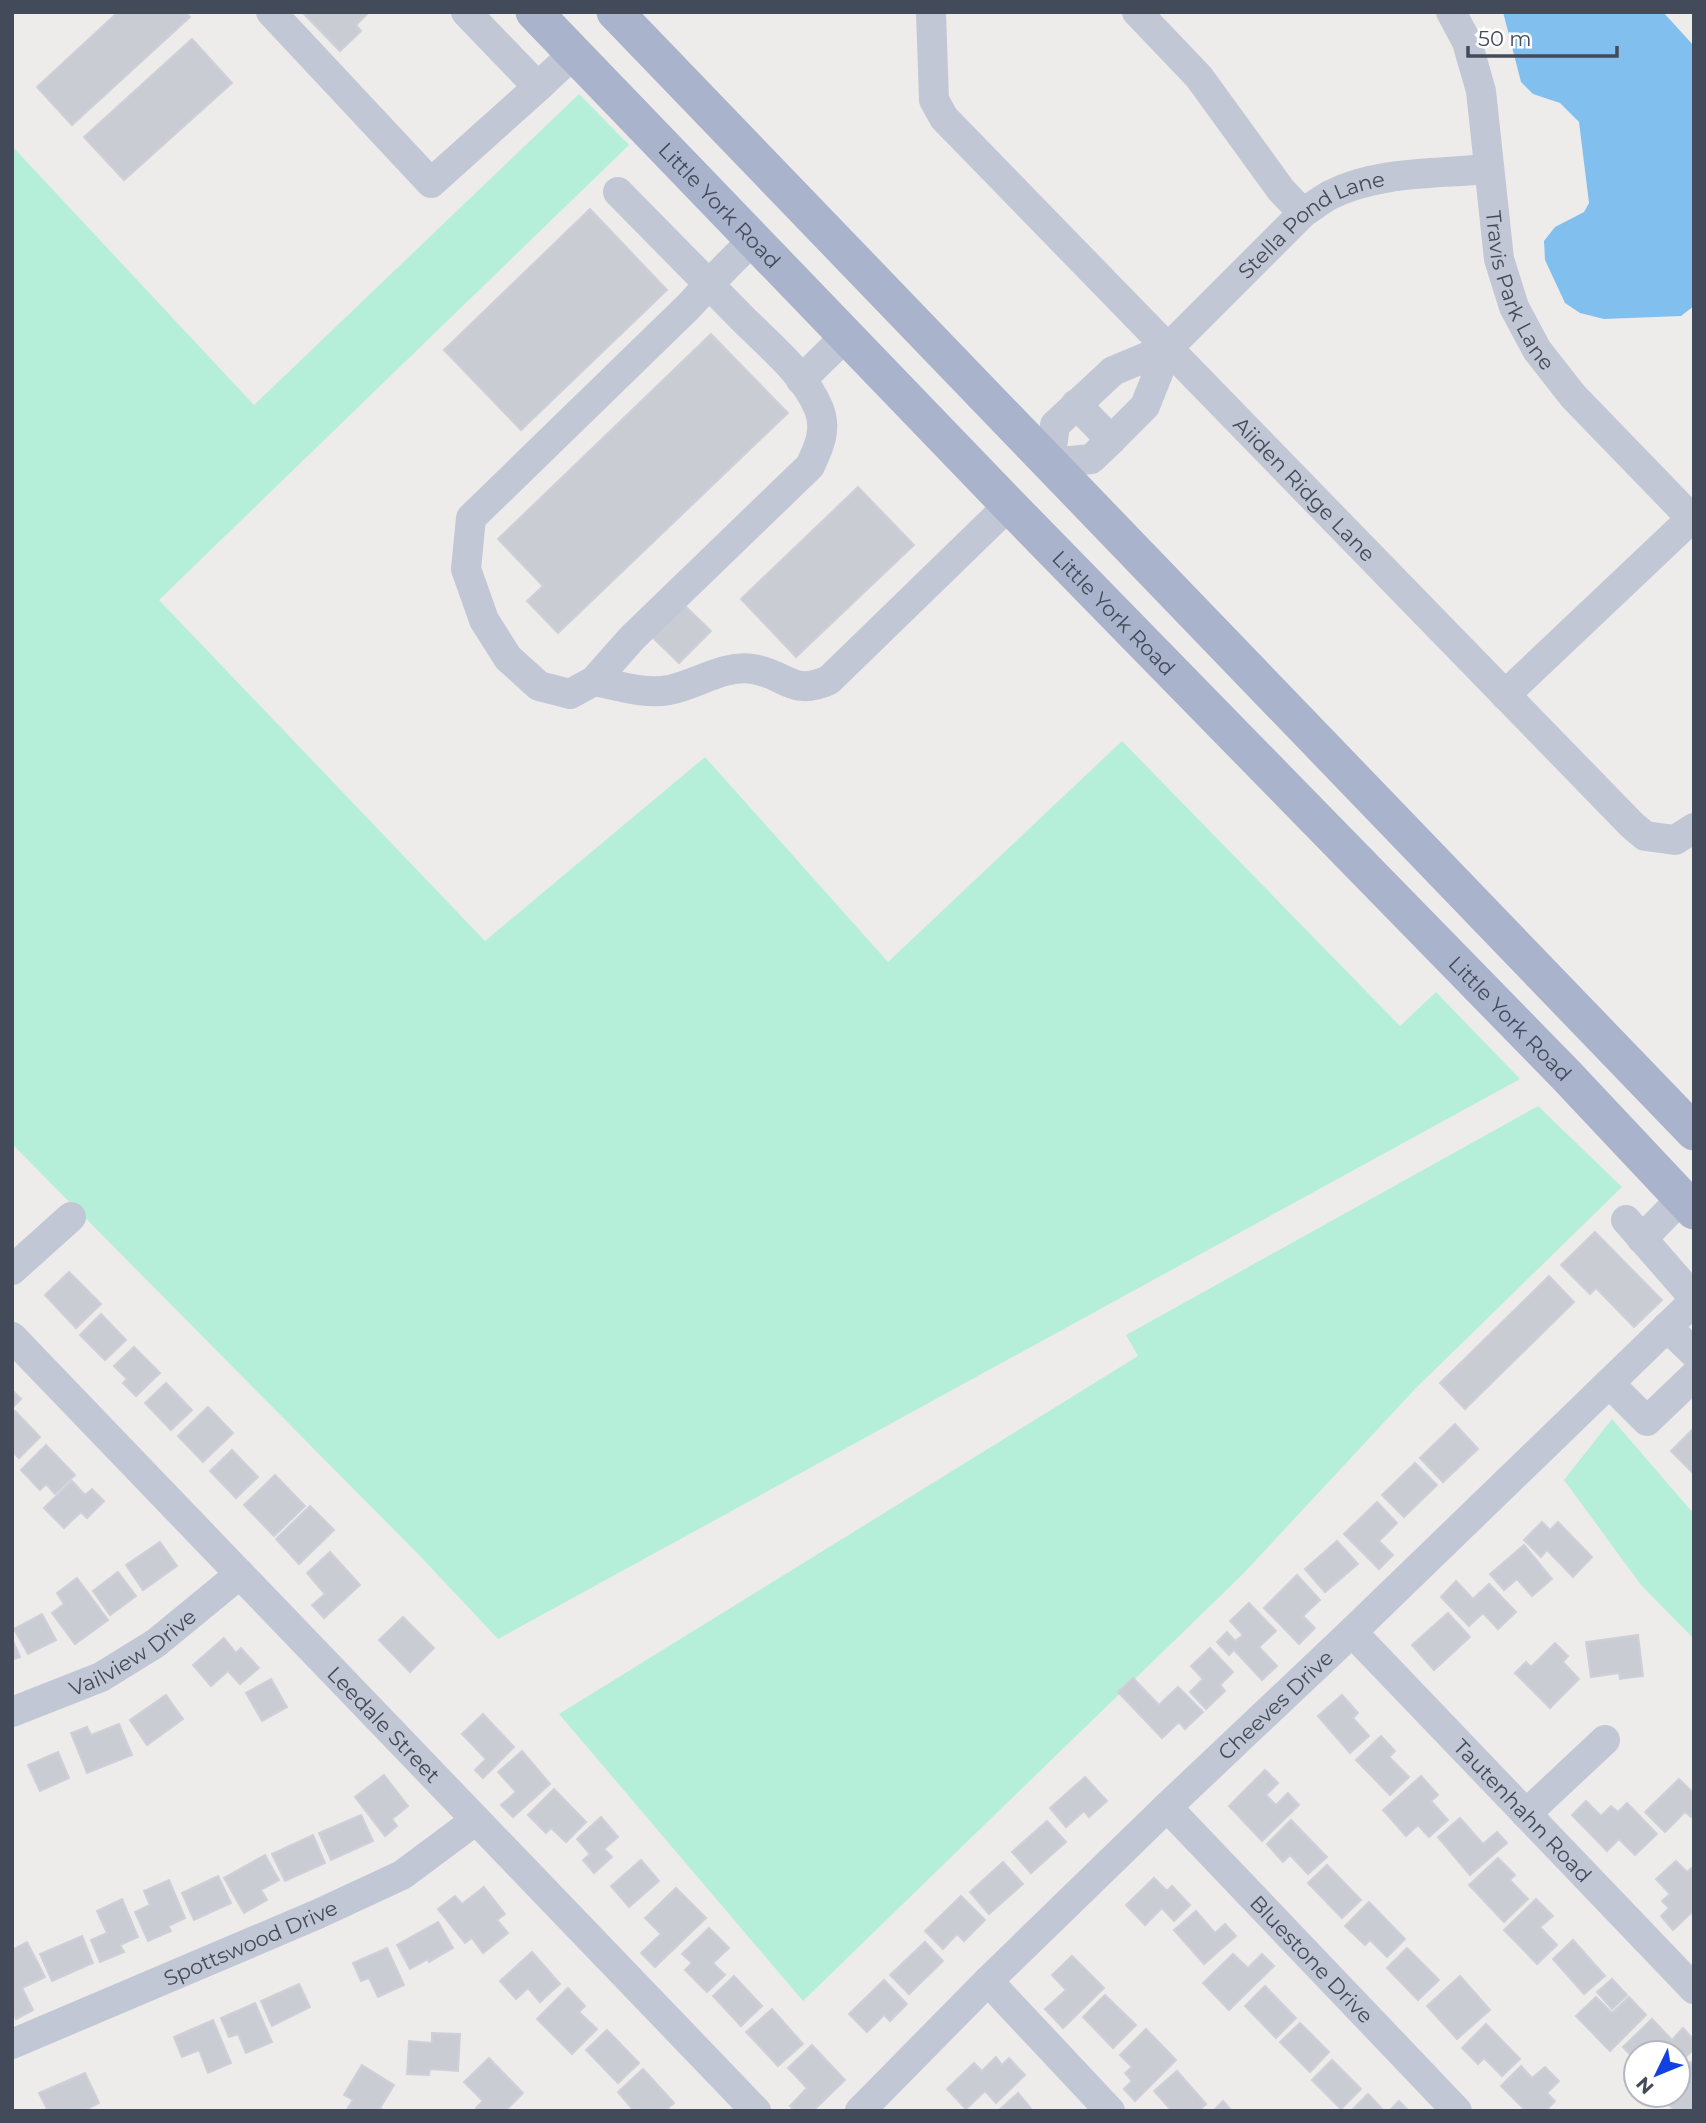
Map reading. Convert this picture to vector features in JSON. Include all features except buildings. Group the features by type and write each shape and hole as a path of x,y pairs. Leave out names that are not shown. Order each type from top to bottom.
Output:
{"main road":[{"name":"Little York Road","path":"534,12 1688,1204"},
{"path":"615,12 1694,1132"},
{"path":"1009,505 1050,463"}],"street":[{"path":"271,12 431,183 574,53"},
{"path":"466,12 538,87"},
{"name":"Aiiden Ridge Lane","path":"931,12 934,100 944,118 1645,836 1675,840 1694,828"},
{"path":"1137,12 1199,77 1281,190 1303,214"},
{"name":"Travis Park Lane","path":"1451,12 1467,42 1480,92 1499,259 1514,307 1537,350 1573,396 1693,517"},
{"name":"Stella Pond Lane","path":"1168,348 1144,406 1091,460 1050,463 1055,425 1076,404 1112,372 1168,348 1303,214 1328,196 1353,185 1381,179 1487,169"},
{"path":"618,192 709,284 801,380 819,409 823,428 819,448 810,466 632,638 594,681 570,694 539,687 508,658 484,620 466,569 471,518 709,284 753,240"},
{"path":"801,380 846,336"},
{"path":"1076,404 1111,440"},
{"path":"594,681 649,691 667,691 731,669 753,669 798,687 816,686 829,680 1009,505"},
{"path":"1505,695 1693,517"},
{"path":"1688,1204 1634,1230 1694,1299"},
{"path":"12,1270 71,1217"},
{"name":"Cheeves Drive","path":"860,2111 1167,1807 1352,1632 1694,1299"},
{"path":"1667,1326 1694,1353"},
{"name":"Leedale Street","path":"12,1337 756,2111"},
{"path":"1609,1383 1647,1421 1694,1376"},
{"name":"Vailview Drive","path":"12,1712 101,1677 156,1643 240,1574"},
{"name":"Tautenhahn Road","path":"1352,1632 1694,1989"},
{"path":"1526,1814 1605,1740"},
{"name":"Bluestone Drive","path":"1167,1807 1457,2111"},
{"name":"Spottswood Drive","path":"12,2044 318,1914 402,1875 476,1820"},
{"path":"988,1982 1110,2111"}],"green space":[{"path":"579,94 629,145 159,600 485,941 705,757 888,962 1122,741 1400,1026 1436,992 1520,1079 498,1639 419,1555 12,1144 12,146 254,405"},
{"path":"1538,1106 1622,1187 1416,1388 1242,1575 803,2001 559,1714 1138,1356 1126,1335"},
{"path":"1612,1419 1694,1514 1694,1639 1641,1585 1564,1480"}],"water":[{"path":"1503,12 1663,12 1694,46 1694,306 1681,316 1604,319 1580,313 1565,303 1545,260 1544,241 1555,227 1584,212 1589,203 1579,122 1560,103 1533,94 1521,82"}]}
